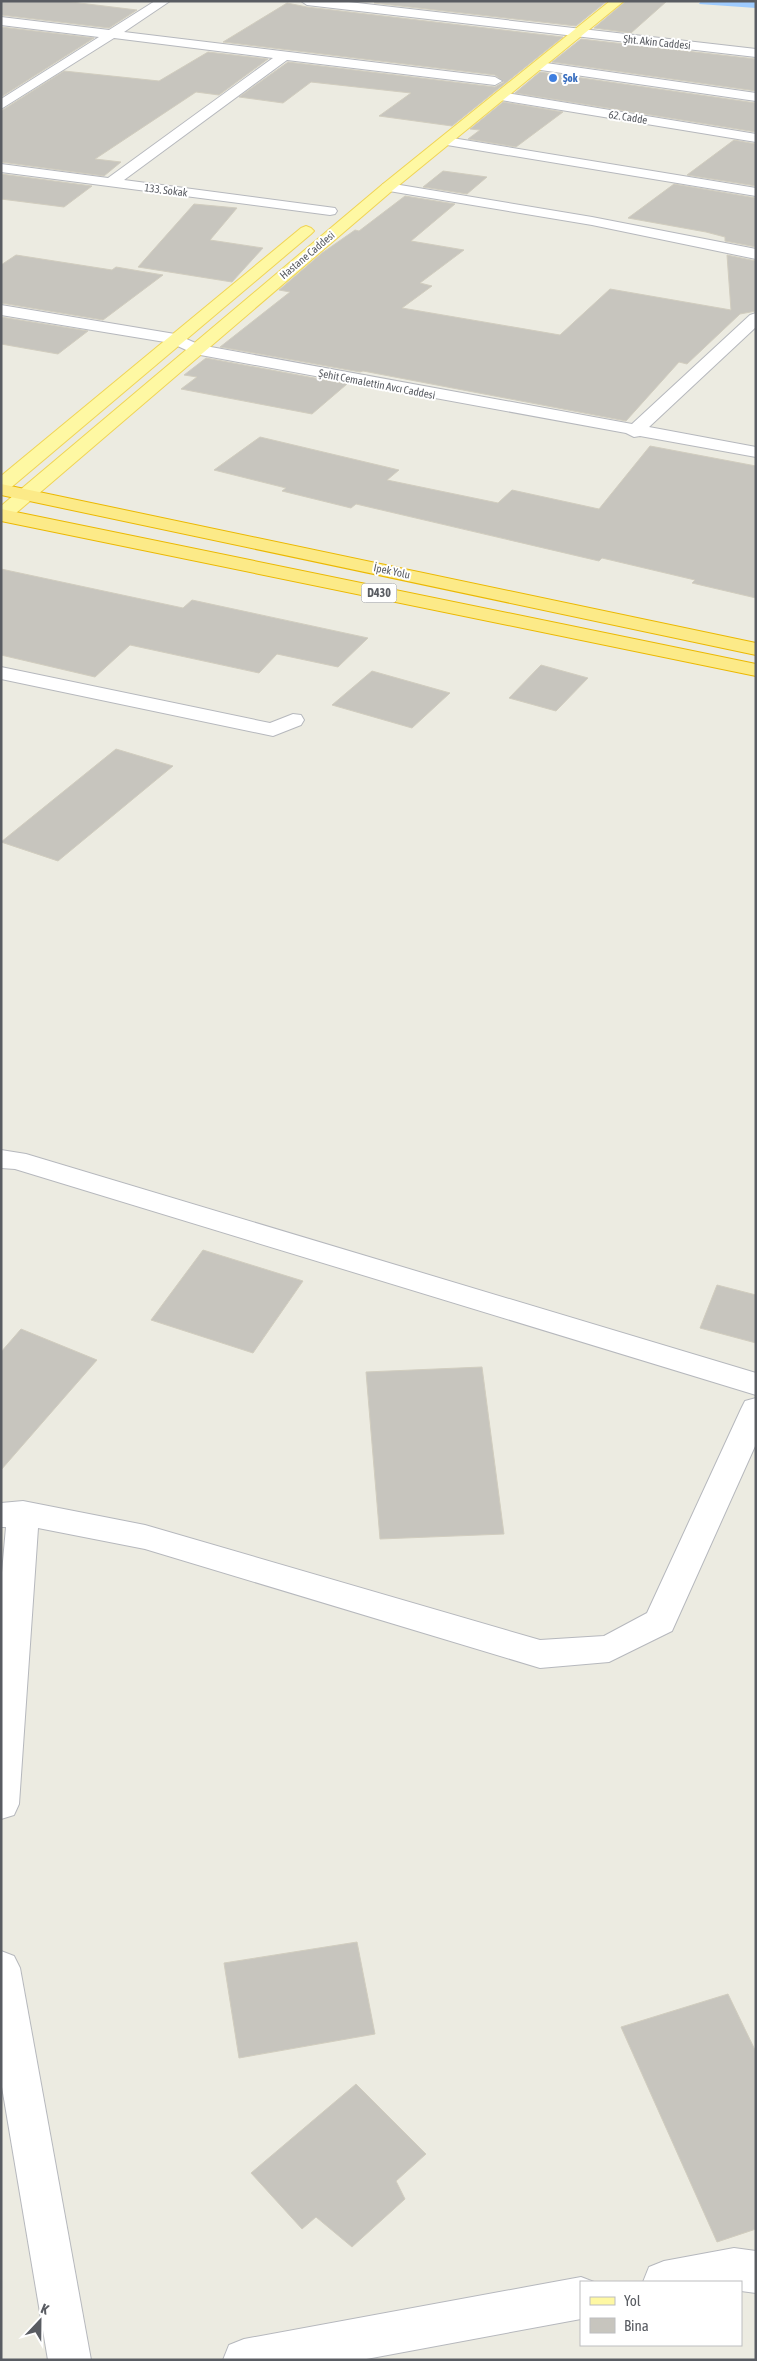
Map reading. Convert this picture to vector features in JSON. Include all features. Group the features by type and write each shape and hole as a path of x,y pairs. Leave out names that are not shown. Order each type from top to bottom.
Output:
{"highway":[{"name":"D430","path":"1,487 29,494"},
{"name":"İpek Yolu","path":"29,494 756,648"},
{"name":"D430","path":"2,516 756,670"}],"main road":[{"path":"478,94 595,1"},
{"name":"Hastane Caddesi","path":"2,516 195,349 388,187 618,1"},
{"name":"Hastane Caddesi","path":"1,487 175,339 334,208"}],"street":[{"path":"1,105 164,1"},
{"name":"Şht. Akin Caddesi","path":"307,1 356,4 558,31 756,53"},
{"path":"1,21 108,36 495,81"},
{"path":"1,36 22,24"},
{"path":"110,183 284,56"},
{"path":"540,66 756,97"},
{"name":"62. Cadde","path":"500,96 756,138"},
{"path":"446,141 756,192"},
{"name":"133. Sokak","path":"1,168 110,183 334,208"},
{"path":"388,187 592,221 756,254"},
{"name":"Şehit Cemalettin Avcı Caddesi","path":"1,310 175,339 195,349 634,432 756,452"},
{"path":"634,432 756,318"},
{"path":"1,673 273,730 293,720"},
{"path":"1,1159 16,1160 756,1384"},
{"path":"1,1804 12,1514 146,1537 540,1654 609,1649 660,1622 756,1409"},
{"path":"1,1968 70,2360"},
{"path":"669,2281 734,2269 756,2272"},
{"path":"244,2360 580,2298"}],"water":[{"path":"701,1 756,1 756,8 699,4"}],"building":[{"path":"1,1 63,1 137,10 109,28 1,15"},
{"path":"376,1 607,1 576,26 374,3"},
{"path":"626,1 667,1 631,33 594,28"},
{"path":"287,3 307,7 563,37 452,126 379,116 411,93 311,82 283,103 239,97 288,62 495,87 504,82 495,75 223,42"},
{"path":"1,27 94,38 1,97"},
{"path":"581,39 756,59 756,91 552,62"},
{"path":"208,52 268,59 219,95 196,92 95,159 121,162 104,176 1,162 1,111 64,71 159,81"},
{"path":"540,72 756,103 756,132 515,93"},
{"path":"503,102 563,112 516,147 468,139 480,130 470,129"},
{"path":"734,140 756,144 756,186 687,175"},
{"path":"443,171 487,177 467,194 423,187"},
{"path":"1,174 92,186 64,207 1,199"},
{"path":"674,184 756,198 756,247 725,241 725,237 706,232 628,218"},
{"path":"405,196 455,204 411,241 464,250 420,283 432,286 402,308 560,335 610,289 731,310 727,255 756,261 756,311 740,314 687,364 679,362 626,421 363,371 220,347 290,292 279,290 322,253 355,230 359,231"},
{"path":"194,204 237,208 210,240 263,248 232,282 138,267"},
{"path":"16,255 112,270 116,267 163,275 103,320 1,303 1,265"},
{"path":"1,317 88,331 58,354 1,344"},
{"path":"206,358 347,384 312,414 181,389 197,377 184,375"},
{"path":"260,437 399,470 387,480 498,503 512,490 599,509 650,446 756,466 756,598 692,583 695,580 602,558 599,561 356,504 351,508 282,491 286,488 214,470"},
{"path":"1,569 183,608 192,600 368,638 338,667 277,654 259,673 130,645 95,677 1,655"},
{"path":"541,665 588,678 556,711 509,698"},
{"path":"372,671 450,693 412,728 332,705"},
{"path":"116,749 173,766 58,861 1,842"},
{"path":"203,1250 303,1281 253,1353 151,1320"},
{"path":"717,1285 756,1295 756,1343 700,1328"},
{"path":"21,1329 97,1360 1,1470 1,1352"},
{"path":"482,1367 504,1534 380,1539 366,1372"},
{"path":"357,1942 375,2034 239,2058 224,1963"},
{"path":"728,1994 756,2052 756,2229 717,2242 621,2027"},
{"path":"356,2084 426,2154 396,2181 405,2199 352,2247 316,2217 302,2229 251,2173"}],"place":[{"name":"Şok","path":"553,78"}]}
